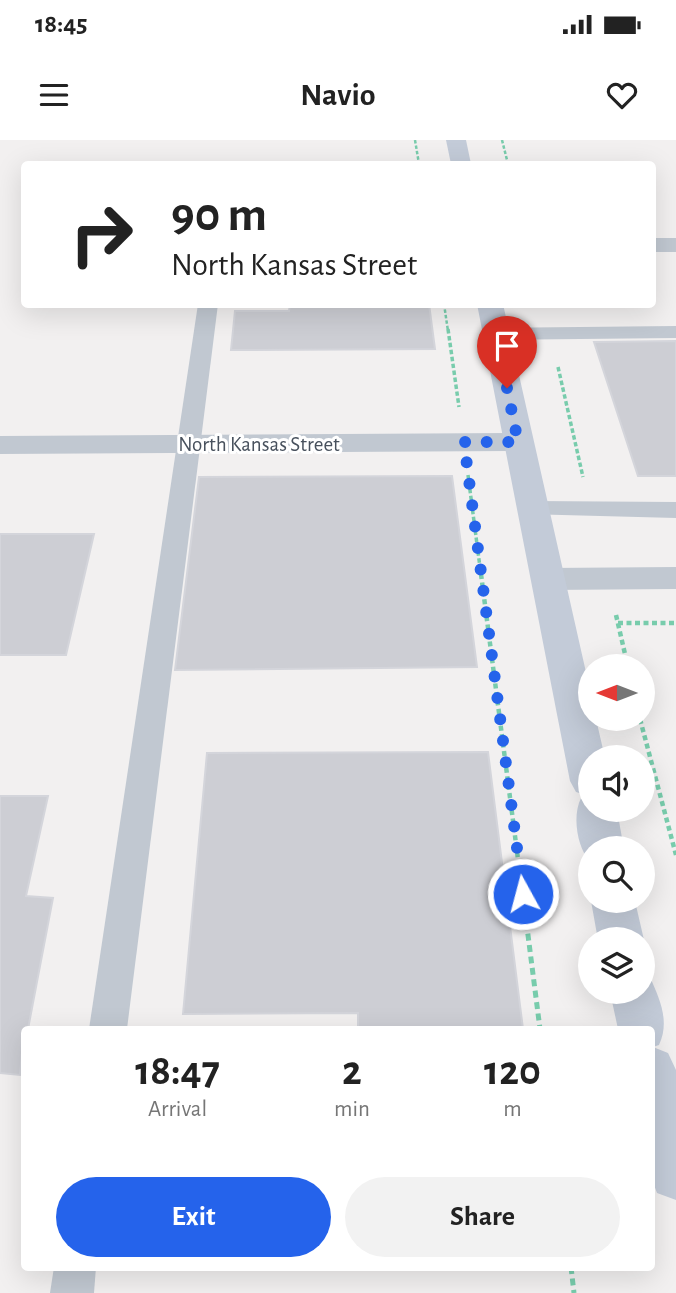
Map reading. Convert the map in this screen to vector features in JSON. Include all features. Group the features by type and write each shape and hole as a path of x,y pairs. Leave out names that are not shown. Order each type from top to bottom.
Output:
{"main road":[{"path":"456,140 460,161"},
{"path":"493,319 583,745"},
{"path":"636,1004 641,1026"},
{"path":"655,1086 675,1169"}],"street":[{"path":"656,245 676,245"},
{"name":"North Kansas Street","path":"0,445 518,442"},
{"path":"548,579 676,578"}],"lane":[{"path":"108,1026 207,308"},
{"path":"493,319 676,332"},
{"path":"533,509 676,510"},
{"path":"72,1293 75,1271"}],"path":[{"path":"415,140 418,161"},
{"path":"502,140 507,161"},
{"path":"445,308 540,1026"},
{"path":"618,623 676,623"},
{"path":"643,732 663,815 676,855"},
{"path":"572,1271 575,1293"}],"building":[{"path":"289,308 430,308 435,349 231,350 235,311 289,311"},
{"path":"676,341 676,476 638,476 594,342"},
{"path":"452,476 477,667 175,670 199,477"},
{"path":"0,534 94,534 66,655 0,655"},
{"path":"488,752 523,1026 358,1026 358,1013 183,1014 207,753"},
{"path":"0,796 48,796 26,896 53,898 29,1026 21,1026 20,1075 0,1073"}],"route":[{"path":"507,388 518,442 464,442 523,894"}]}
